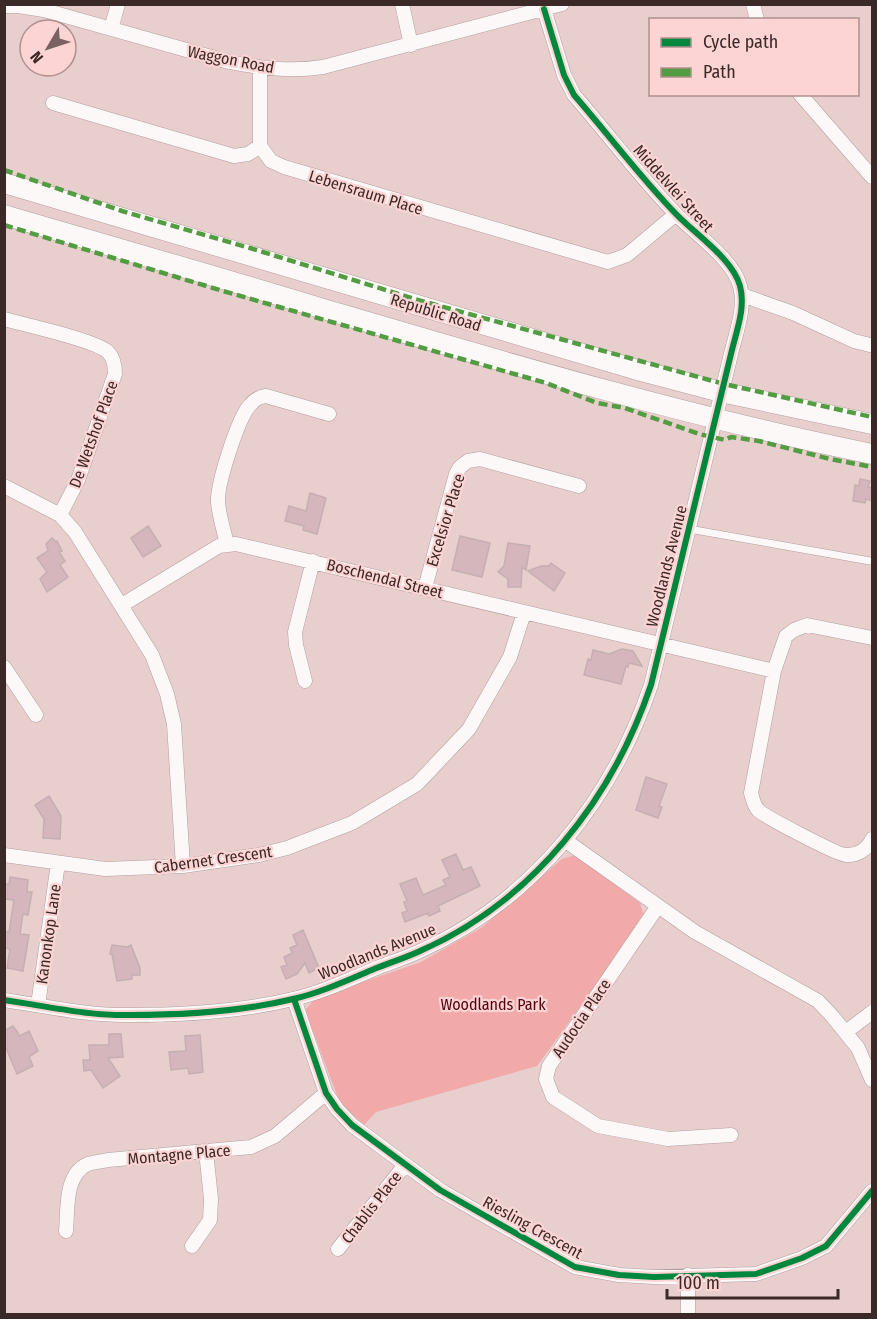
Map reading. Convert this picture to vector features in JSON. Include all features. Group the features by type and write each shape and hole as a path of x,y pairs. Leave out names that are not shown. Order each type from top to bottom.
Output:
{"main road":[{"name":"Republic Road","path":"4,183 513,335 722,392 873,424"},
{"name":"Republic Road","path":"4,215 475,354 716,420 873,454"}],"street":[{"path":"111,29 118,4"},
{"path":"402,4 411,45"},
{"name":"Waggon Road","path":"4,6 44,9 183,50 260,68 310,69 411,45 562,4"},
{"name":"Middelvlei Street","path":"544,9 568,86 676,214 729,264 740,284 742,295"},
{"path":"53,103 234,156 248,154 260,146 260,68"},
{"path":"802,96 873,177"},
{"name":"Lebensraum Place","path":"260,146 267,157 284,167 608,262 627,255 676,214"},
{"path":"722,392 741,309 742,295 793,313 854,341 870,345"},
{"name":"De Wetshof Place","path":"4,319 94,345 110,354 115,364 115,374 78,480 60,516"},
{"name":"Woodlands Avenue","path":"4,1000 70,1010 128,1015 212,1012 294,999 421,951 466,926 520,886 566,841 608,782 631,738 651,685 722,392"},
{"path":"122,606 200,556 227,544 218,505 218,489 242,418 257,398 266,396 329,414"},
{"name":"Excelsior Place","path":"425,588 456,474 464,464 480,459 579,486"},
{"path":"4,486 60,516 75,532 152,655 172,711 183,866"},
{"name":"Boschendal Street","path":"227,544 313,561 774,671"},
{"path":"305,681 295,632 313,561"},
{"name":"Cabernet Crescent","path":"4,855 113,870 183,866 258,855 287,848 352,823 412,788 469,729 510,657 524,612"},
{"path":"873,638 807,625 786,636 774,671 751,793 753,803 764,814 843,855 859,853 873,839"},
{"path":"4,667 36,714"},
{"path":"566,841 695,932 810,996 846,1032 858,1048 873,1080"},
{"name":"Kanonkop Lane","path":"38,1005 58,863"},
{"name":"Audocia Place","path":"658,906 549,1066 546,1079 553,1097 590,1123 606,1129 668,1138 731,1135"},
{"name":"Riesling Crescent","path":"294,999 326,1093 352,1125 440,1190 575,1267 619,1275 756,1274 815,1252 835,1237 873,1191"},
{"path":"846,1032 873,1012"},
{"name":"Montagne Place","path":"66,1231 71,1184 87,1164 108,1160 242,1149 268,1140 326,1093"},
{"path":"192,1246 210,1220 211,1199 206,1151"},
{"name":"Chablis Place","path":"338,1249 405,1165"},
{"path":"688,1275 688,1314"}],"lane":[{"path":"689,529 870,561"}],"green space":[{"name":"Woodlands Park","path":"575,855 640,903 645,918 537,1066 376,1112 364,1125 340,1103 305,1010 316,998 421,962 481,928 562,859"}],"building":[{"path":"860,479 870,481 868,487 873,488 873,501 866,499 865,503 853,501 855,485 859,486"},
{"path":"310,493 326,498 317,534 303,530 304,526 285,521 289,506 306,511"},
{"path":"148,526 161,546 143,557 131,538"},
{"path":"460,536 490,543 482,577 452,570"},
{"path":"52,538 57,541 62,551 59,552 65,561 60,565 68,577 47,592 40,579 47,572 37,558 48,551 46,544"},
{"path":"508,543 530,546 526,570 522,567 521,587 508,587 508,579 498,572 504,566"},
{"path":"551,563 565,573 554,591 528,571 541,566 549,566"},
{"path":"622,649 633,651 642,666 629,663 621,684 584,675 593,650 609,654"},
{"path":"646,777 667,784 659,806 662,807 658,818 636,810"},
{"path":"49,796 61,816 60,839 43,838 44,819 35,805"},
{"path":"456,854 463,870 471,867 480,886 438,906 440,911 405,922 402,913 407,911 404,902 407,901 400,884 416,878 423,895 446,885 443,880 450,877 442,860"},
{"path":"10,877 28,880 27,892 32,892 28,915 23,914 20,934 29,935 23,971 7,968 10,949 4,948 4,931 9,932 14,900 4,899 4,884 9,884"},
{"path":"303,930 319,968 309,973 305,963 297,974 286,979 281,967 287,965 284,957 292,953 290,948 297,945 293,935"},
{"path":"112,945 127,947 131,945 140,968 140,975 132,975 132,979 117,981 112,954 110,954"},
{"path":"13,1026 20,1036 29,1031 38,1051 29,1057 33,1066 17,1074 4,1043 4,1031"},
{"path":"109,1034 121,1034 123,1057 108,1058 120,1076 103,1088 91,1070 84,1071 83,1060 90,1060 89,1045 109,1045"},
{"path":"200,1035 203,1072 189,1074 188,1068 171,1070 169,1052 186,1051 185,1036"}],"marked path":[{"path":"4,170 122,211 418,300 724,384 872,417"},
{"path":"4,225 223,291 546,383 597,403 625,408 699,434 725,440 731,437 759,441 872,467"}],"cycle path":[{"path":"4,1000 98,1014 171,1014 253,1007 324,990 420,951 461,930 498,905 532,875 563,842 591,807 614,768 635,727 651,685 740,320 742,294 730,266 663,200 574,95 564,75 544,9"},
{"path":"294,999 326,1093 352,1125 440,1190 575,1267 619,1275 654,1277 756,1274 802,1258 826,1246 872,1191"}]}
